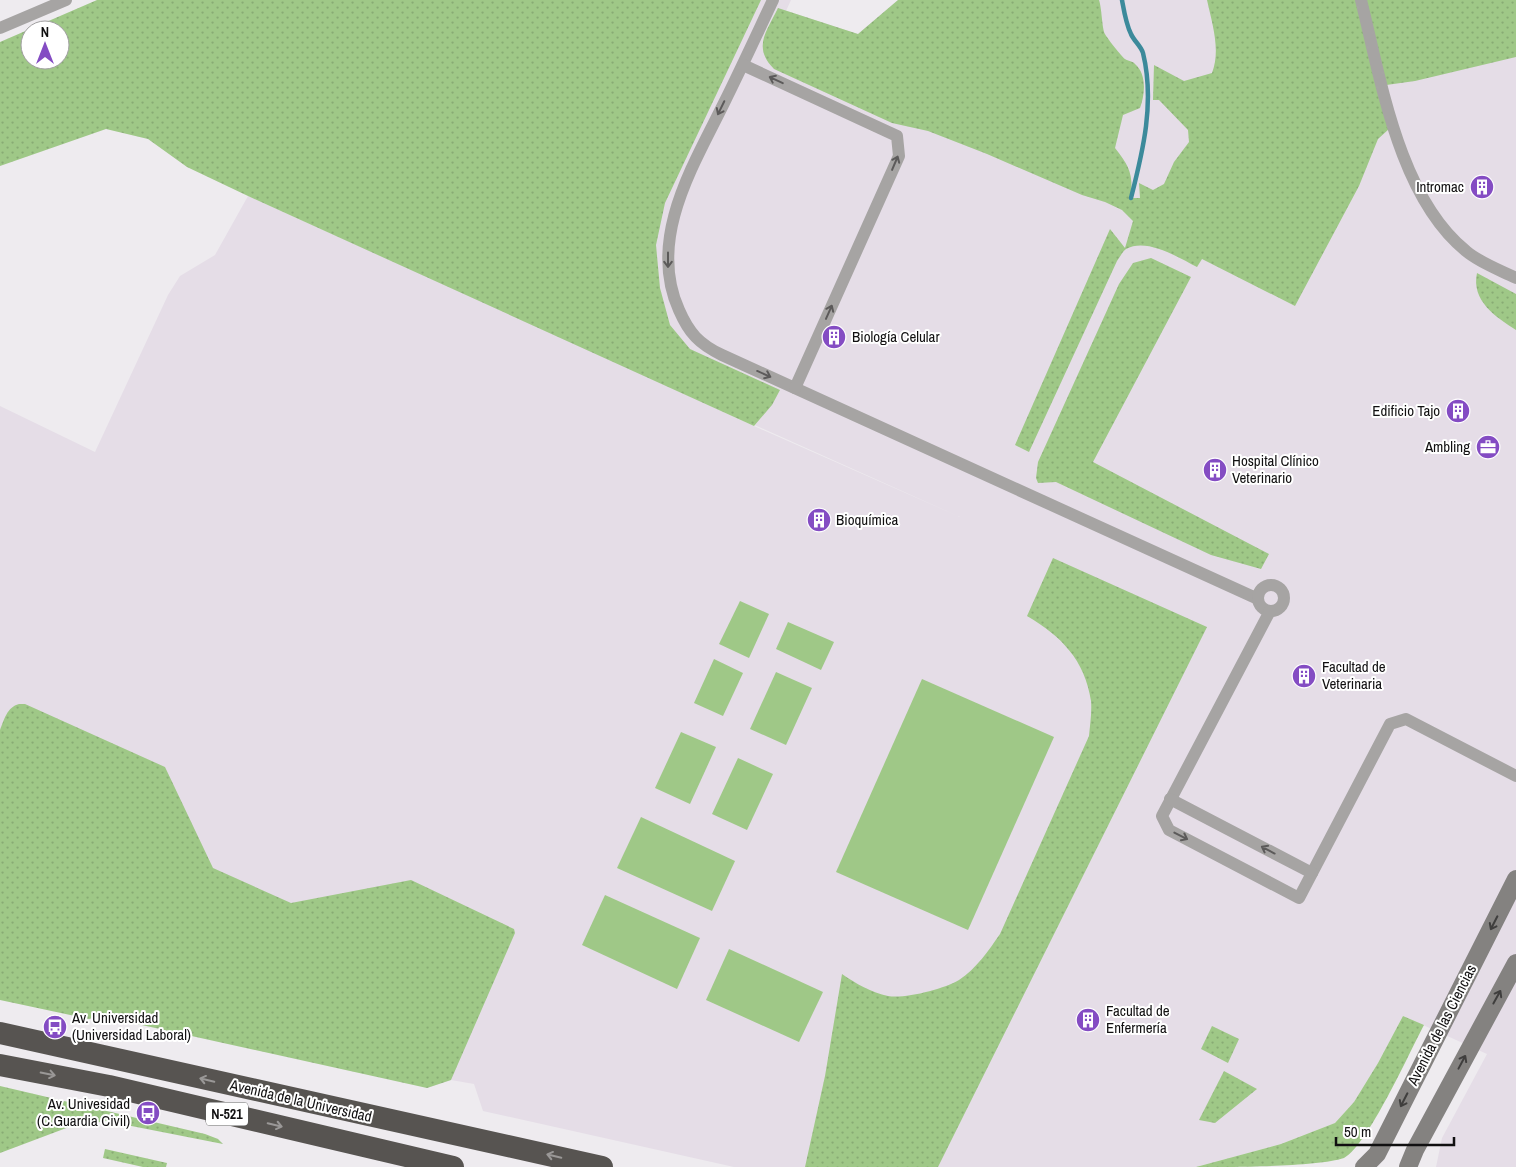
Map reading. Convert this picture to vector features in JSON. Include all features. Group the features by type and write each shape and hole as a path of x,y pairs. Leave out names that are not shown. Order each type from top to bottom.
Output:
{"highway":[{"name":"Avenida de la Universidad","path":"0,1033 602,1167"},
{"name":"Avenida de la Universidad","path":"0,1065 109,1086 453,1167"}],"main road":[{"name":"Avenida de las Ciencias","path":"1364,1167 1377,1154 1516,880"},
{"path":"1408,1167 1415,1150 1516,963"}],"street":[{"path":"0,28 66,0"},
{"path":"773,0 686,181 669,230 668,272 672,296 687,328 704,346 1225,584 1261,593 1276,585 1284,594 1282,606 1270,611 1170,799 1162,816 1169,830 1298,898 1390,724 1406,719 1516,776"},
{"path":"1361,0 1394,132 1428,210 1466,252 1516,278"},
{"path":"743,64 898,136 899,156 795,388"},
{"path":"1261,593 1262,607 1270,611"},
{"path":"1170,799 1312,873"}],"shaded area":[{"path":"732,0 791,0 786,11 858,34 898,0 1516,0 1516,1167 1436,1167 1442,1138 1487,1054 1403,1016 1378,1063 1354,1102 1335,1123 1281,1144 1196,1167 734,1167 483,1111 474,1084 451,1080 427,1088 0,944 0,406 95,452 168,295 180,276 215,255 248,196 565,339","holes":["672,388 960,517 754,426"]}],"green space":[{"path":"97,0 761,0 665,203 656,245 660,288 670,325 690,349 780,390 772,405 754,426 248,196 187,167 148,139 106,129 0,166 0,42 20,33 20,70 70,70 70,20 51,20"},
{"path":"898,0 1099,0 1105,34 1123,58 1133,62 1139,68 1144,85 1140,108 1123,115 1115,148 1124,160 1131,177 1131,198 1140,198 1139,183 1153,190 1164,184 1174,162 1189,142 1188,130 1159,100 1153,100 1154,65 1184,81 1212,73 1215,64 1216,46 1207,0 1516,0 1516,57 1415,81 1379,86 1389,129 1378,139 1359,186 1295,306 1202,259 1197,267 1153,247 1143,245 1126,249 1117,261 1029,452 1015,445 1110,229 1125,248 1133,221 1122,210 1105,202 1082,195 987,154 928,131 892,123 774,69 767,61 763,46 764,39 778,8 858,34"},
{"path":"1151,258 1191,277 1093,462 1269,554 1261,569 1211,555 1056,482 1038,483 1036,478 1038,462 1119,284 1133,263"},
{"path":"1477,273 1516,294 1516,330 1493,314 1481,300 1476,283"},
{"path":"1053,558 1207,627 938,1167 805,1167 825,1076 842,974 870,990 882,995 895,997 924,993 944,987 959,980 977,965 1000,934 1089,736 1091,701 1088,686 1077,661 1061,641 1027,616"},
{"path":"740,601 769,614 749,658 719,644"},
{"path":"788,622 834,642 821,670 776,649"},
{"path":"714,659 743,673 723,716 694,703"},
{"path":"776,672 812,688 786,745 750,729"},
{"path":"922,679 1054,737 968,930 836,872"},
{"path":"19,704 25,704 165,767 213,868 291,903 411,880 514,929 515,933 451,1080 427,1088 101,1016 89,1019 0,1000 0,730 9,711"},
{"path":"681,732 716,747 690,804 655,788"},
{"path":"738,758 773,774 747,830 712,814"},
{"path":"641,817 735,861 712,911 617,868"},
{"path":"605,895 700,938 677,989 582,945"},
{"path":"729,949 823,992 799,1042 706,1000"},
{"path":"1403,1016 1424,1025 1376,1118 1354,1150 1344,1158 1295,1165 1196,1167 1281,1144 1335,1123 1354,1102 1378,1063"},
{"path":"1212,1026 1239,1039 1228,1063 1201,1049"},
{"path":"1224,1071 1257,1089 1215,1123 1199,1120"},
{"path":"0,1086 205,1134 218,1139 223,1144 106,1121 69,1127 0,1153"},
{"path":"105,1149 167,1163 166,1167 143,1167 103,1158"}],"waterway":[{"path":"1122,0 1129,30 1143,53 1148,90 1146,126 1131,198"}],"place":[{"name":"Intromac","path":"1482,187"},
{"name":"Biología Celular","path":"834,337"},
{"name":"Edificio Tajo","path":"1458,411"},
{"name":"Ambling","path":"1488,447"},
{"name":"Hospital Clínico Veterinario","path":"1215,470"},
{"name":"Bioquímica","path":"819,520"},
{"name":"Facultad de Veterinaria","path":"1304,676"},
{"name":"Facultad de Enfermería","path":"1088,1020"},
{"name":"Av. Universidad (Universidad Laboral)","path":"55,1027"},
{"name":"Av. Univesidad (C.Guardia Civil)","path":"148,1113"}]}
